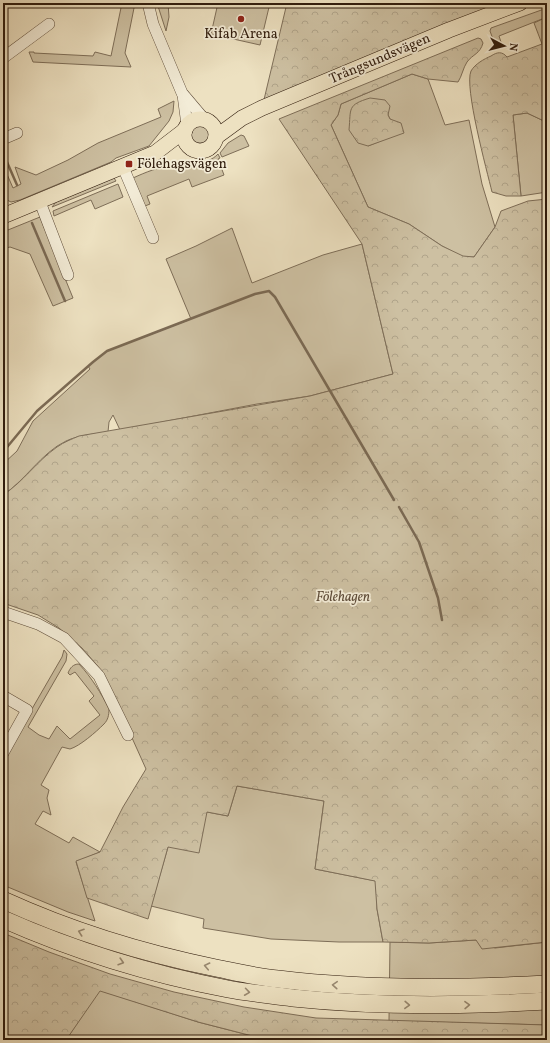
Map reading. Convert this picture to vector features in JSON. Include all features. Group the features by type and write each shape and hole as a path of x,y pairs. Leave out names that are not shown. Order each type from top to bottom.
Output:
{"highway":[{"path":"3,900 64,926 104,940 173,959 276,979 340,985 401,988 472,988 547,984"},
{"path":"3,919 57,942 97,955 145,969 229,989 327,1001 441,1006 547,1001"},
{"path":"472,988 547,974"},
{"path":"493,1004 547,1011"}],"main road":[{"name":"Trångsundsvägen","path":"216,137 242,118 262,108 449,30 520,3"},
{"name":"Trångsundsvägen","path":"206,120 242,118"},
{"path":"3,216 156,153 191,148 196,150 206,149 211,146 216,137 214,128 206,120 195,120 156,153"},
{"path":"186,128 185,140 191,148"}],"street":[{"path":"148,3 153,24 182,93 186,128"},
{"path":"3,58 49,24"},
{"path":"182,93 206,120"},
{"path":"3,139 17,133"},
{"path":"123,167 153,238"},
{"path":"40,202 68,275"},
{"path":"3,612 38,624 64,638 99,676 128,735"},
{"path":"3,696 27,710 3,753"}],"green space":[{"path":"122,3 135,3 125,53 131,67 33,62 29,52 93,56 95,52 111,56"},
{"path":"157,3 168,3 169,17 166,31"},
{"name":"Kifab Arena","path":"218,3 270,3 260,45 211,34"},
{"path":"287,3 520,3 262,108"},
{"path":"547,8 547,17 499,36 501,42 494,42 490,31 491,28"},
{"path":"547,17 547,138 544,121 527,113 513,115 521,196 506,196 492,192 473,111 470,80 471,71 480,62 495,54 501,53 507,57 542,44 534,23"},
{"name":"Fölehagen","path":"478,38 481,39 483,43 482,47 467,62 458,82 428,79 412,74 341,104 338,115 331,125 368,207 409,224 442,246 463,256 474,257 495,227 501,211 528,201 547,199 547,942 482,949 476,940 429,943 383,942 377,909 375,881 315,869 324,801 237,786 228,816 207,812 199,853 168,847 148,919 87,898 76,861 100,852 123,807 146,769 102,671 82,648 59,628 38,615 3,603 3,495 57,447 79,436 310,396 393,374 362,244 279,119"},
{"path":"412,74 428,79 445,125 469,120 482,184 495,227 474,257 463,257 442,246 409,224 368,207 331,125 338,115 341,104","holes":["388,111 390,119 383,140 368,146"]},
{"path":"370,98 385,100 390,106 388,115 390,119 401,123 404,133 368,146 358,143 349,130 350,112 354,105"},
{"path":"174,101 173,112 169,121 149,146 116,158 111,162 20,200 11,202 3,198 3,165 13,188 21,184 15,167 36,175 68,160 98,143 161,117 158,109"},
{"path":"527,113 544,121 547,138 547,192 521,196 513,115"},
{"path":"196,125 204,125 209,130 207,141 204,143 196,143 191,138 191,130"},
{"path":"241,135 244,136 249,146 222,157 220,153 228,143"},
{"path":"218,154 220,158 218,159 224,175 192,187 189,179 147,196 150,204 145,206 133,178 163,167 203,162 214,158"},
{"path":"114,178 116,181 52,207 56,202"},
{"path":"118,184 123,197 95,209 91,200 54,216 53,211"},
{"path":"40,217 73,298 53,306 30,254 10,247 3,249 3,232"},
{"path":"232,228 252,283 323,255 362,244 393,374 310,396 257,404 120,430 113,415 109,422 108,432 76,437 57,446 3,495 3,464 17,451 33,421 90,369 88,366 107,351 191,319 166,259"},
{"path":"64,650 67,654 66,661 28,727 39,735 49,739 57,726 70,739 100,715 89,701 94,696 75,672 70,675 68,673 72,667 77,664 84,669 99,691 109,709 108,715 104,724 83,742 70,749 62,747 41,785 49,790 47,798 51,815 43,811 35,824 69,843 73,837 100,852 76,862 95,921 68,912 3,885 3,759 62,657"},
{"path":"237,786 324,801 315,869 376,881 377,909 383,942 271,939 203,928 204,919 151,906 168,847 207,812 228,816"},
{"path":"3,933 49,952 110,974 174,992 244,1007 316,1018 547,1025 547,1040 268,1040 198,1022 100,991 66,1040 9,1040 3,1015"},
{"path":"476,940 495,948 547,942 547,1025 389,1021 390,942 429,943"},
{"path":"99,990 198,1022 268,1040 66,1040"}],"waterway":[{"path":"3,153 17,185"},
{"path":"32,223 65,301"},
{"path":"3,452 37,411 107,351 255,294 269,291 275,297 394,500"},
{"path":"399,507 419,542 438,598 442,620"}],"place":[{"name":"Kifab Arena","path":"241,19"},
{"name":"Fölehagsvägen","path":"129,164"}]}
